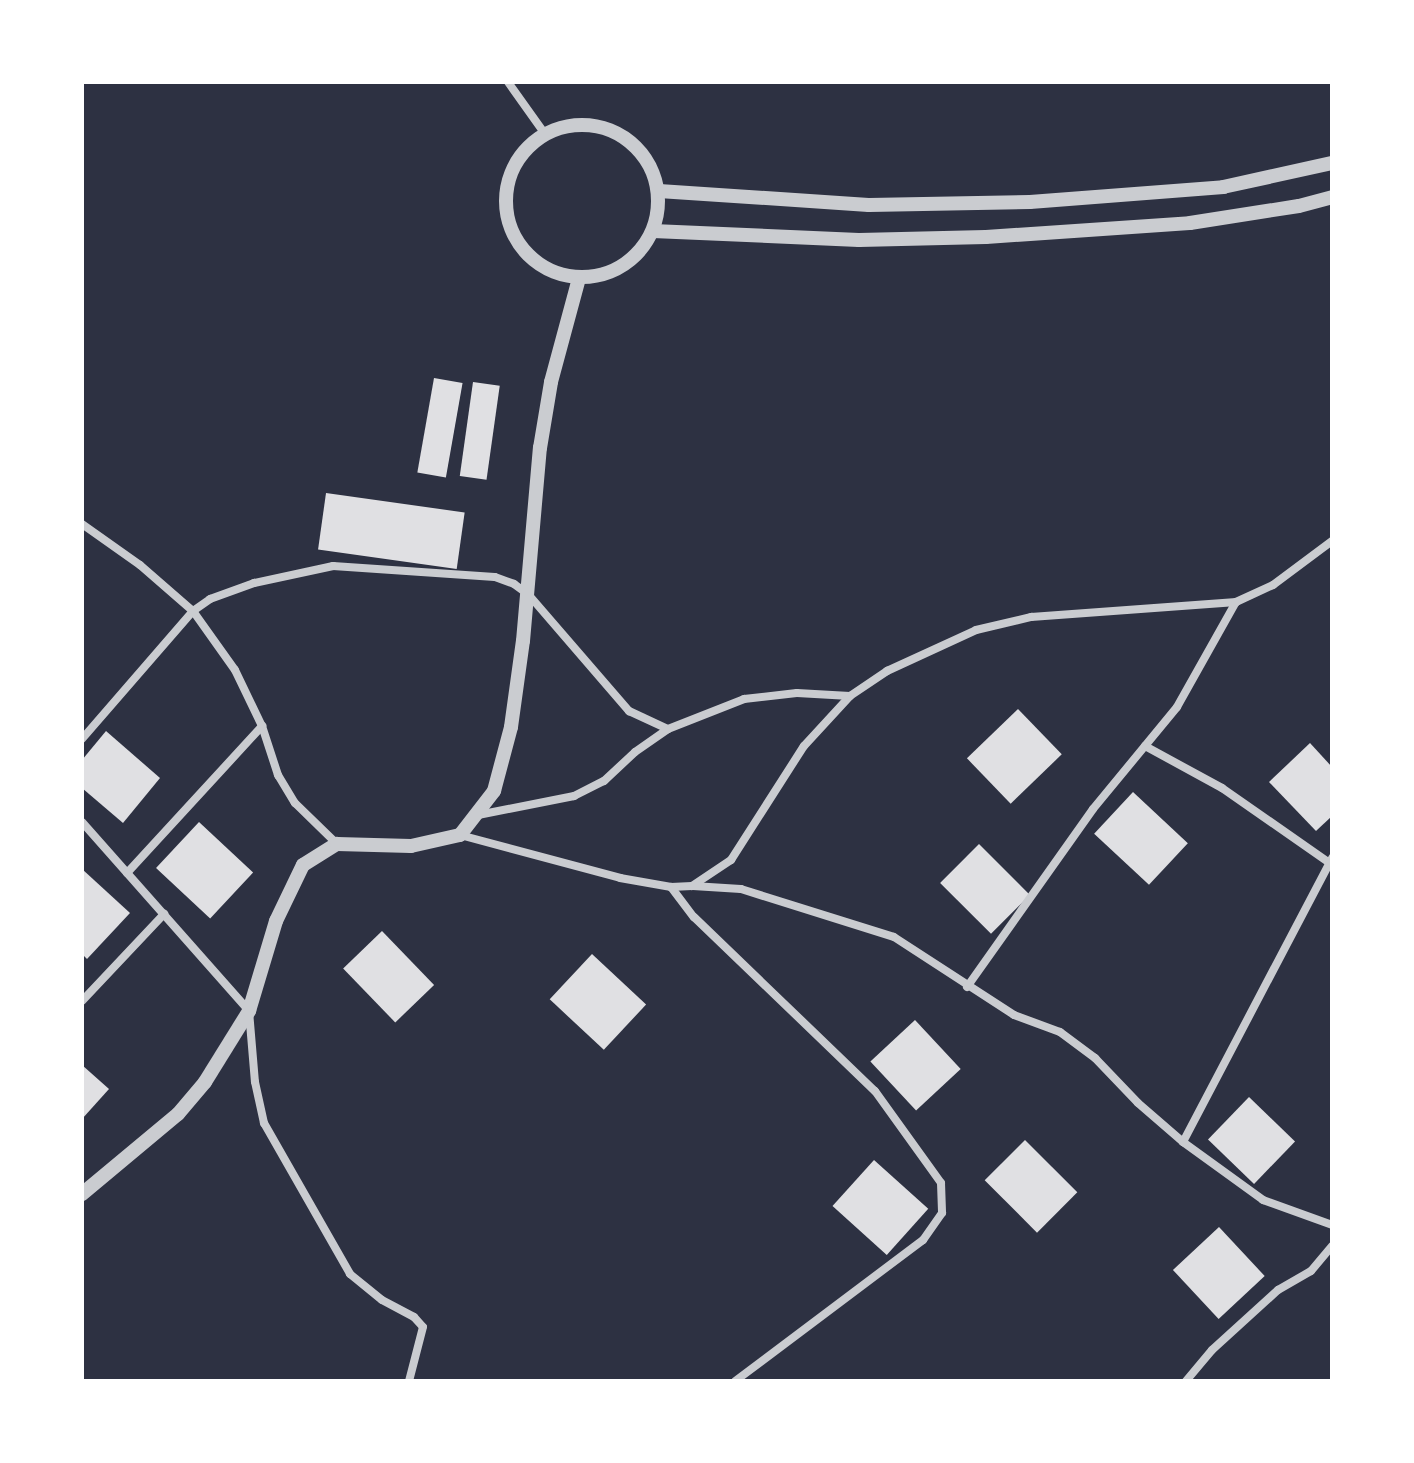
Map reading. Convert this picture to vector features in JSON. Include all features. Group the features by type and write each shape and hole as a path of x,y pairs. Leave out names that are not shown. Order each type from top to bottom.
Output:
{"street":[{"path":"508,82 545,134"},
{"path":"593,125 617,132 644,157 659,191 653,231 633,259 608,274 579,278 552,273 528,257 512,234 505,206 509,177 523,153 545,134 568,126 593,125"},
{"path":"659,191 869,205 1030,202 1223,187 1332,163"},
{"path":"653,231 859,240 986,237 1190,223 1299,206 1332,197"},
{"path":"460,835 494,791 511,727 548,395 579,278"},
{"path":"82,524 140,565 193,611 235,670 262,726 278,775 295,803 337,844"},
{"path":"692,886 731,860 796,757 850,696 899,665 976,630 1031,617 1107,609 1236,602 1273,585 1332,541"},
{"path":"82,739 193,611 210,599 254,583 333,566 495,577 528,594 629,711 668,729"},
{"path":"967,987 1093,809 1177,707 1236,602"},
{"path":"478,815 574,796 604,781 635,752 668,729 744,699 797,693 850,696"},
{"path":"127,873 262,726"},
{"path":"1145,746 1222,788 1330,860 1183,1142"},
{"path":"82,822 249,1011 255,1082 264,1123 350,1274 382,1300 414,1317 423,1327 409,1381"},
{"path":"82,1194 178,1114 205,1082 249,1011 291,885 303,865 337,844 411,846 460,835 620,878 671,887 741,889 894,937 1014,1015 1060,1032 1095,1058 1138,1103 1183,1142 1263,1200 1332,1225"},
{"path":"671,887 694,917 875,1091 941,1183 942,1213 923,1240 735,1381"},
{"path":"82,1001 164,914"},
{"path":"1186,1381 1212,1350 1278,1290 1311,1271 1332,1246"}],"building":[{"path":"434,378 463,383 446,478 417,473"},
{"path":"473,382 500,386 487,480 460,476"},
{"path":"326,493 465,512 457,569 318,549"},
{"path":"1018,709 1062,754 1011,804 967,758"},
{"path":"106,731 160,778 123,823 82,788 82,760"},
{"path":"1310,743 1332,767 1332,816 1316,831 1269,782"},
{"path":"1133,792 1188,843 1149,885 1094,834"},
{"path":"199,822 253,872 210,919 156,868"},
{"path":"979,844 1030,895 991,934 940,883"},
{"path":"82,869 130,913 87,959 82,954"},
{"path":"382,931 434,985 395,1022 343,969"},
{"path":"592,954 646,1004 604,1050 550,999"},
{"path":"915,1020 961,1069 916,1111 870,1062"},
{"path":"82,1065 109,1089 82,1119"},
{"path":"1249,1097 1295,1141 1254,1184 1208,1139"},
{"path":"1025,1140 1077,1192 1037,1233 985,1180"},
{"path":"874,1160 928,1209 887,1255 833,1206"},
{"path":"1219,1227 1265,1276 1219,1319 1173,1270"}]}
